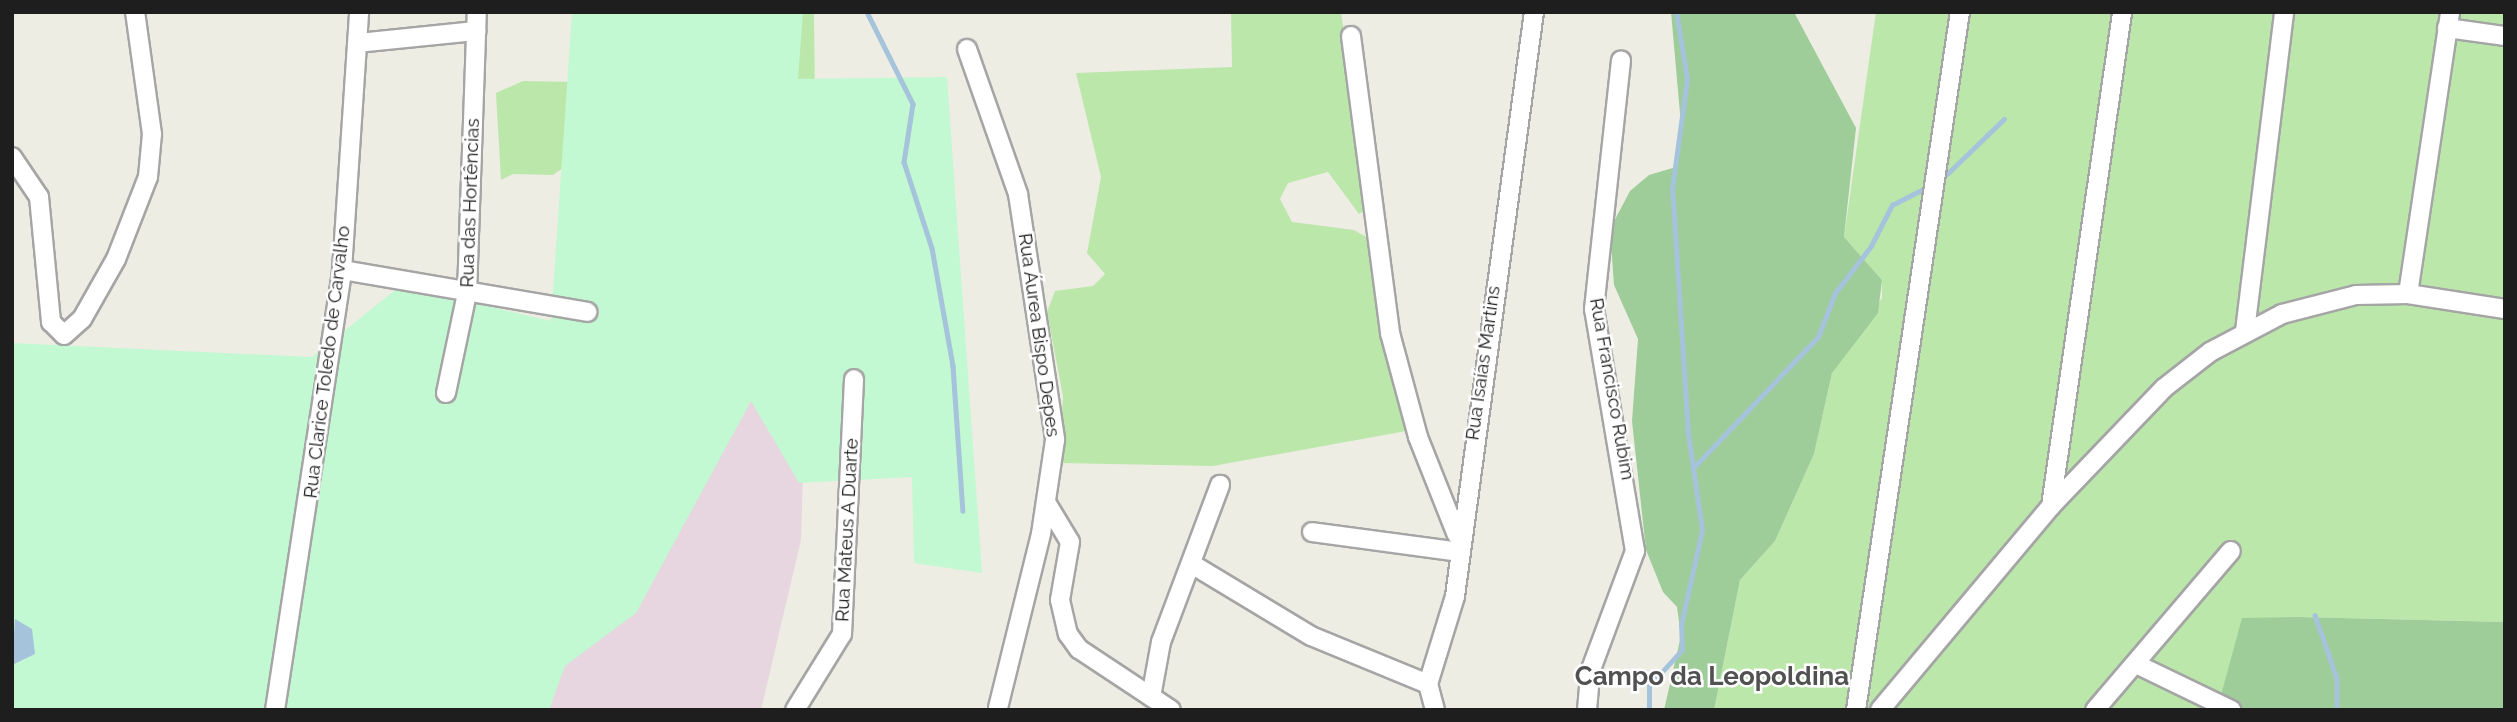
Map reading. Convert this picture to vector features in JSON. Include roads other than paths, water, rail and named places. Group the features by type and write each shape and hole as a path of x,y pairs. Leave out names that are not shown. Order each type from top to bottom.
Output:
{"street":[{"path":"12,156 39,197 51,322 64,335 82,319 116,259 148,177 152,134 135,12"},
{"name":"Rua Clarice Toledo de Carvalho","path":"275,710 342,270 359,12"},
{"name":"Rua das Hortências","path":"446,393 467,293 477,12"},
{"name":"Rua Isaías Martins","path":"1428,684 1447,628 1534,12"},
{"path":"1856,710 1960,12"},
{"path":"2051,506 2122,12"},
{"path":"2245,331 2284,12"},
{"path":"2408,294 2449,20 2505,36"},
{"path":"358,43 476,31"},
{"path":"1312,531 1459,545 1418,437 1390,333 1351,36"},
{"name":"Rua Áurea Bispo Depes","path":"967,50 1018,194 1052,410 1047,504 998,709"},
{"name":"Rua Francisco Rubim","path":"1587,710 1590,672 1635,551 1594,309 1621,60"},
{"path":"342,270 587,312"},
{"path":"1880,710 2051,506 2164,388 2245,331 2320,302 2408,294 2505,309"},
{"name":"Rua Mateus A Duarte","path":"795,710 842,635 854,379"},
{"path":"1151,697 1161,642 1195,566 1220,485"},
{"path":"1047,504 1070,542 1060,600 1068,634 1079,649 1171,710"},
{"path":"2095,710 2231,551"},
{"path":"1195,566 1311,636 1428,684 1435,710"},
{"path":"2136,664 2231,710"}],"water":[{"path":"15,619 32,629 35,654 12,665"}],"waterway":[{"path":"867,12 913,104 904,162 932,248 953,366 963,511"},
{"path":"1649,710 1649,686 1682,650 1681,625 1702,530 1688,434 1672,189 1687,79 1676,12"},
{"path":"1947,174 2004,119"},
{"path":"1695,466 1818,337 1835,293 1871,246 1892,205 1926,188"},
{"path":"2315,615 2337,678 2337,710"}],"district":[{"name":"Campo da Leopoldina","path":"1712,677"}]}
